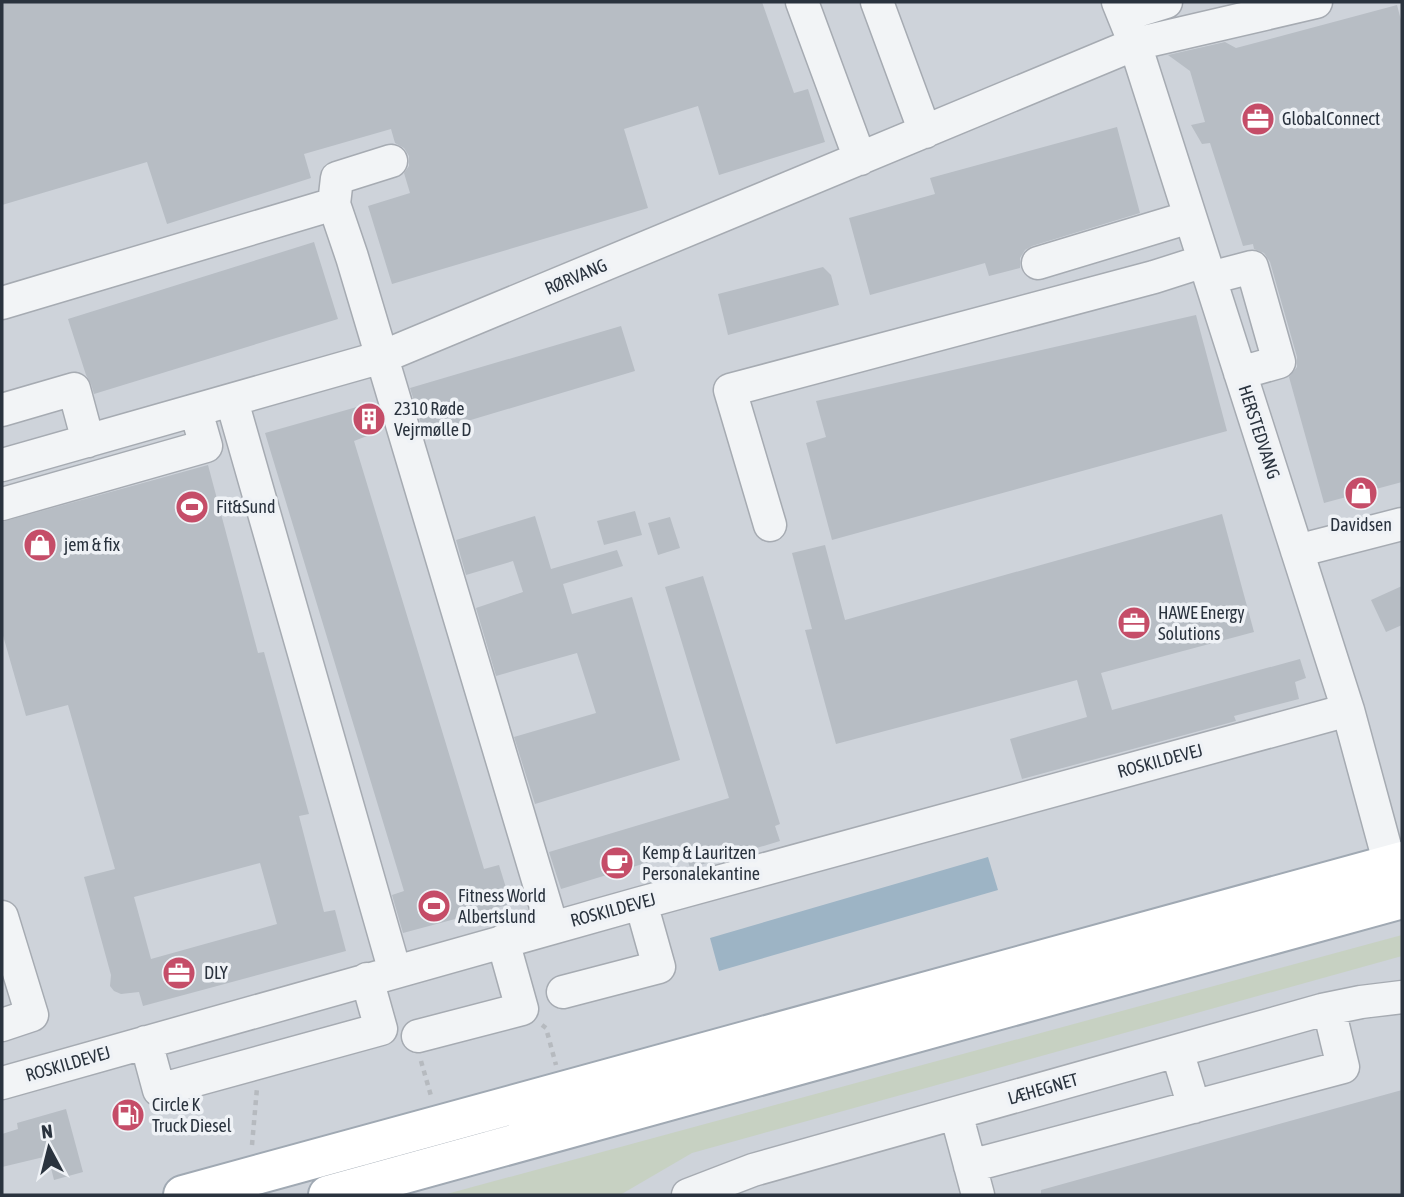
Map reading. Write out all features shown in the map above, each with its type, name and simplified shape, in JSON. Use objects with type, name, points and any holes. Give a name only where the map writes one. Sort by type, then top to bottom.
[{"type":"main road","points":[[189,1194],[563,1092],[1398,875]]},
{"type":"main road","points":[[328,1195],[1398,875]]},
{"type":"street","points":[[802,2],[830,71],[860,159]]},
{"type":"street","points":[[877,2],[925,132]]},
{"type":"street","points":[[1121,8],[1166,2]]},
{"type":"street","name":"RØRVANG","points":[[2,466],[382,357],[1135,44],[1317,2]]},
{"type":"street","name":"HERSTEDVANG","points":[[1121,8],[1191,217],[1398,875]]},
{"type":"street","points":[[391,162],[337,178],[334,204],[552,927]]},
{"type":"street","points":[[2,303],[334,204]]},
{"type":"street","points":[[1038,262],[1191,217]]},
{"type":"street","points":[[770,525],[730,390],[1140,281],[1207,270],[1252,267],[1279,362],[1240,373]]},
{"type":"street","points":[[2,410],[74,389],[88,442]]},
{"type":"street","points":[[146,1042],[159,1090],[381,1028],[381,976],[232,401]]},
{"type":"street","points":[[2,504],[206,446],[196,411]]},
{"type":"street","points":[[1297,551],[1402,524]]},
{"type":"street","name":"ROSKILDEVEJ","points":[[2,1083],[641,902],[1348,710]]},
{"type":"street","points":[[563,992],[659,967],[641,902]]},
{"type":"street","points":[[2,917],[32,1015],[2,1025]]},
{"type":"street","points":[[418,1035],[522,1009],[503,941]]},
{"type":"street","name":"LÆHEGNET","points":[[688,1195],[737,1186],[753,1170],[1329,1009],[1402,997]]},
{"type":"street","points":[[956,1114],[974,1181],[1194,1107],[1343,1067],[1329,1009]]},
{"type":"street","points":[[1178,1051],[1194,1107]]},
{"type":"path","points":[[522,1009],[546,1028],[563,1092]]},
{"type":"path","points":[[418,1035],[421,1061],[439,1126]]},
{"type":"path","points":[[249,1178],[259,1062]]},
{"type":"shaded area","points":[[2,2],[1402,2],[1402,1195],[2,1195]]},
{"type":"green space","points":[[1402,935],[1402,956],[692,1153],[620,1195],[443,1195]]},
{"type":"water","points":[[988,857],[998,890],[719,971],[710,938]]},
{"type":"building","points":[[2,2],[762,2],[794,93],[808,89],[825,142],[719,175],[698,106],[624,129],[648,208],[392,284],[368,206],[410,193],[404,173],[409,166],[409,156],[404,148],[395,143],[391,129],[304,154],[311,178],[167,224],[147,162],[2,205]]},
{"type":"building","points":[[1397,5],[1402,24],[1402,482],[1324,503],[1289,377],[1297,367],[1297,357],[1270,262],[1264,253],[1254,249],[1253,244],[1243,246],[1210,143],[1202,144],[1191,125],[1205,122],[1190,71],[1168,55],[1225,42],[1236,48]]},
{"type":"building","points":[[1117,127],[1140,213],[1032,246],[1025,250],[1020,258],[1020,268],[989,276],[985,263],[870,295],[849,218],[935,194],[930,178]]},
{"type":"building","points":[[314,242],[338,319],[94,394],[68,319]]},
{"type":"building","points":[[823,267],[831,275],[839,305],[728,335],[718,294]]},
{"type":"building","points":[[1196,315],[1227,431],[832,540],[806,443],[826,437],[816,401]]},
{"type":"building","points":[[621,326],[635,371],[424,434],[410,388]]},
{"type":"building","points":[[371,403],[380,431],[354,441],[484,869],[499,865],[511,904],[403,933],[392,895],[404,891],[265,433]]},
{"type":"building","points":[[208,465],[258,653],[264,652],[309,814],[299,816],[324,912],[335,910],[346,951],[143,1006],[139,992],[121,994],[114,991],[110,986],[111,975],[84,877],[115,869],[68,705],[26,716],[2,632],[2,522]],"holes":[[[260,863],[277,924],[151,959],[134,897]]]},
{"type":"building","points":[[635,511],[642,535],[604,545],[597,521]]},
{"type":"building","points":[[1222,514],[1254,632],[1101,673],[1112,710],[1300,659],[1306,678],[1295,682],[1299,699],[1234,716],[1236,721],[1022,779],[1010,739],[1087,717],[1077,680],[836,744],[805,630],[812,629],[792,553],[825,545],[845,620]]},
{"type":"building","points":[[535,516],[551,569],[617,550],[623,566],[563,584],[572,614],[632,597],[680,760],[535,804],[514,737],[596,713],[577,653],[496,676],[476,608],[523,592],[513,561],[466,575],[456,540]]},
{"type":"building","points":[[670,517],[680,548],[658,555],[648,523]]},
{"type":"building","points":[[703,576],[780,824],[775,826],[780,841],[690,868],[685,851],[561,889],[549,852],[729,798],[665,587]]},
{"type":"building","points":[[1402,586],[1402,625],[1386,632],[1371,600]]},
{"type":"building","points":[[1402,1090],[1402,1195],[1041,1195],[1041,1190]]},
{"type":"building","points":[[66,1109],[83,1172],[54,1180],[48,1156],[2,1167],[2,1134],[18,1129],[17,1123]]},
{"type":"place","name":"GlobalConnect","points":[[1258,119]]},
{"type":"place","name":"2310 Røde Vejrmølle D","points":[[369,419]]},
{"type":"place","name":"Davidsen","points":[[1361,493]]},
{"type":"place","name":"Fit&Sund","points":[[192,507]]},
{"type":"place","name":"jem & fix","points":[[40,545]]},
{"type":"place","name":"HAWE Energy Solutions","points":[[1134,623]]},
{"type":"place","name":"Kemp & Lauritzen Personalekantine","points":[[617,863]]},
{"type":"place","name":"Fitness World Albertslund","points":[[434,906]]},
{"type":"place","name":"DLY","points":[[179,973]]},
{"type":"place","name":"Circle K Truck Diesel","points":[[128,1115]]}]
